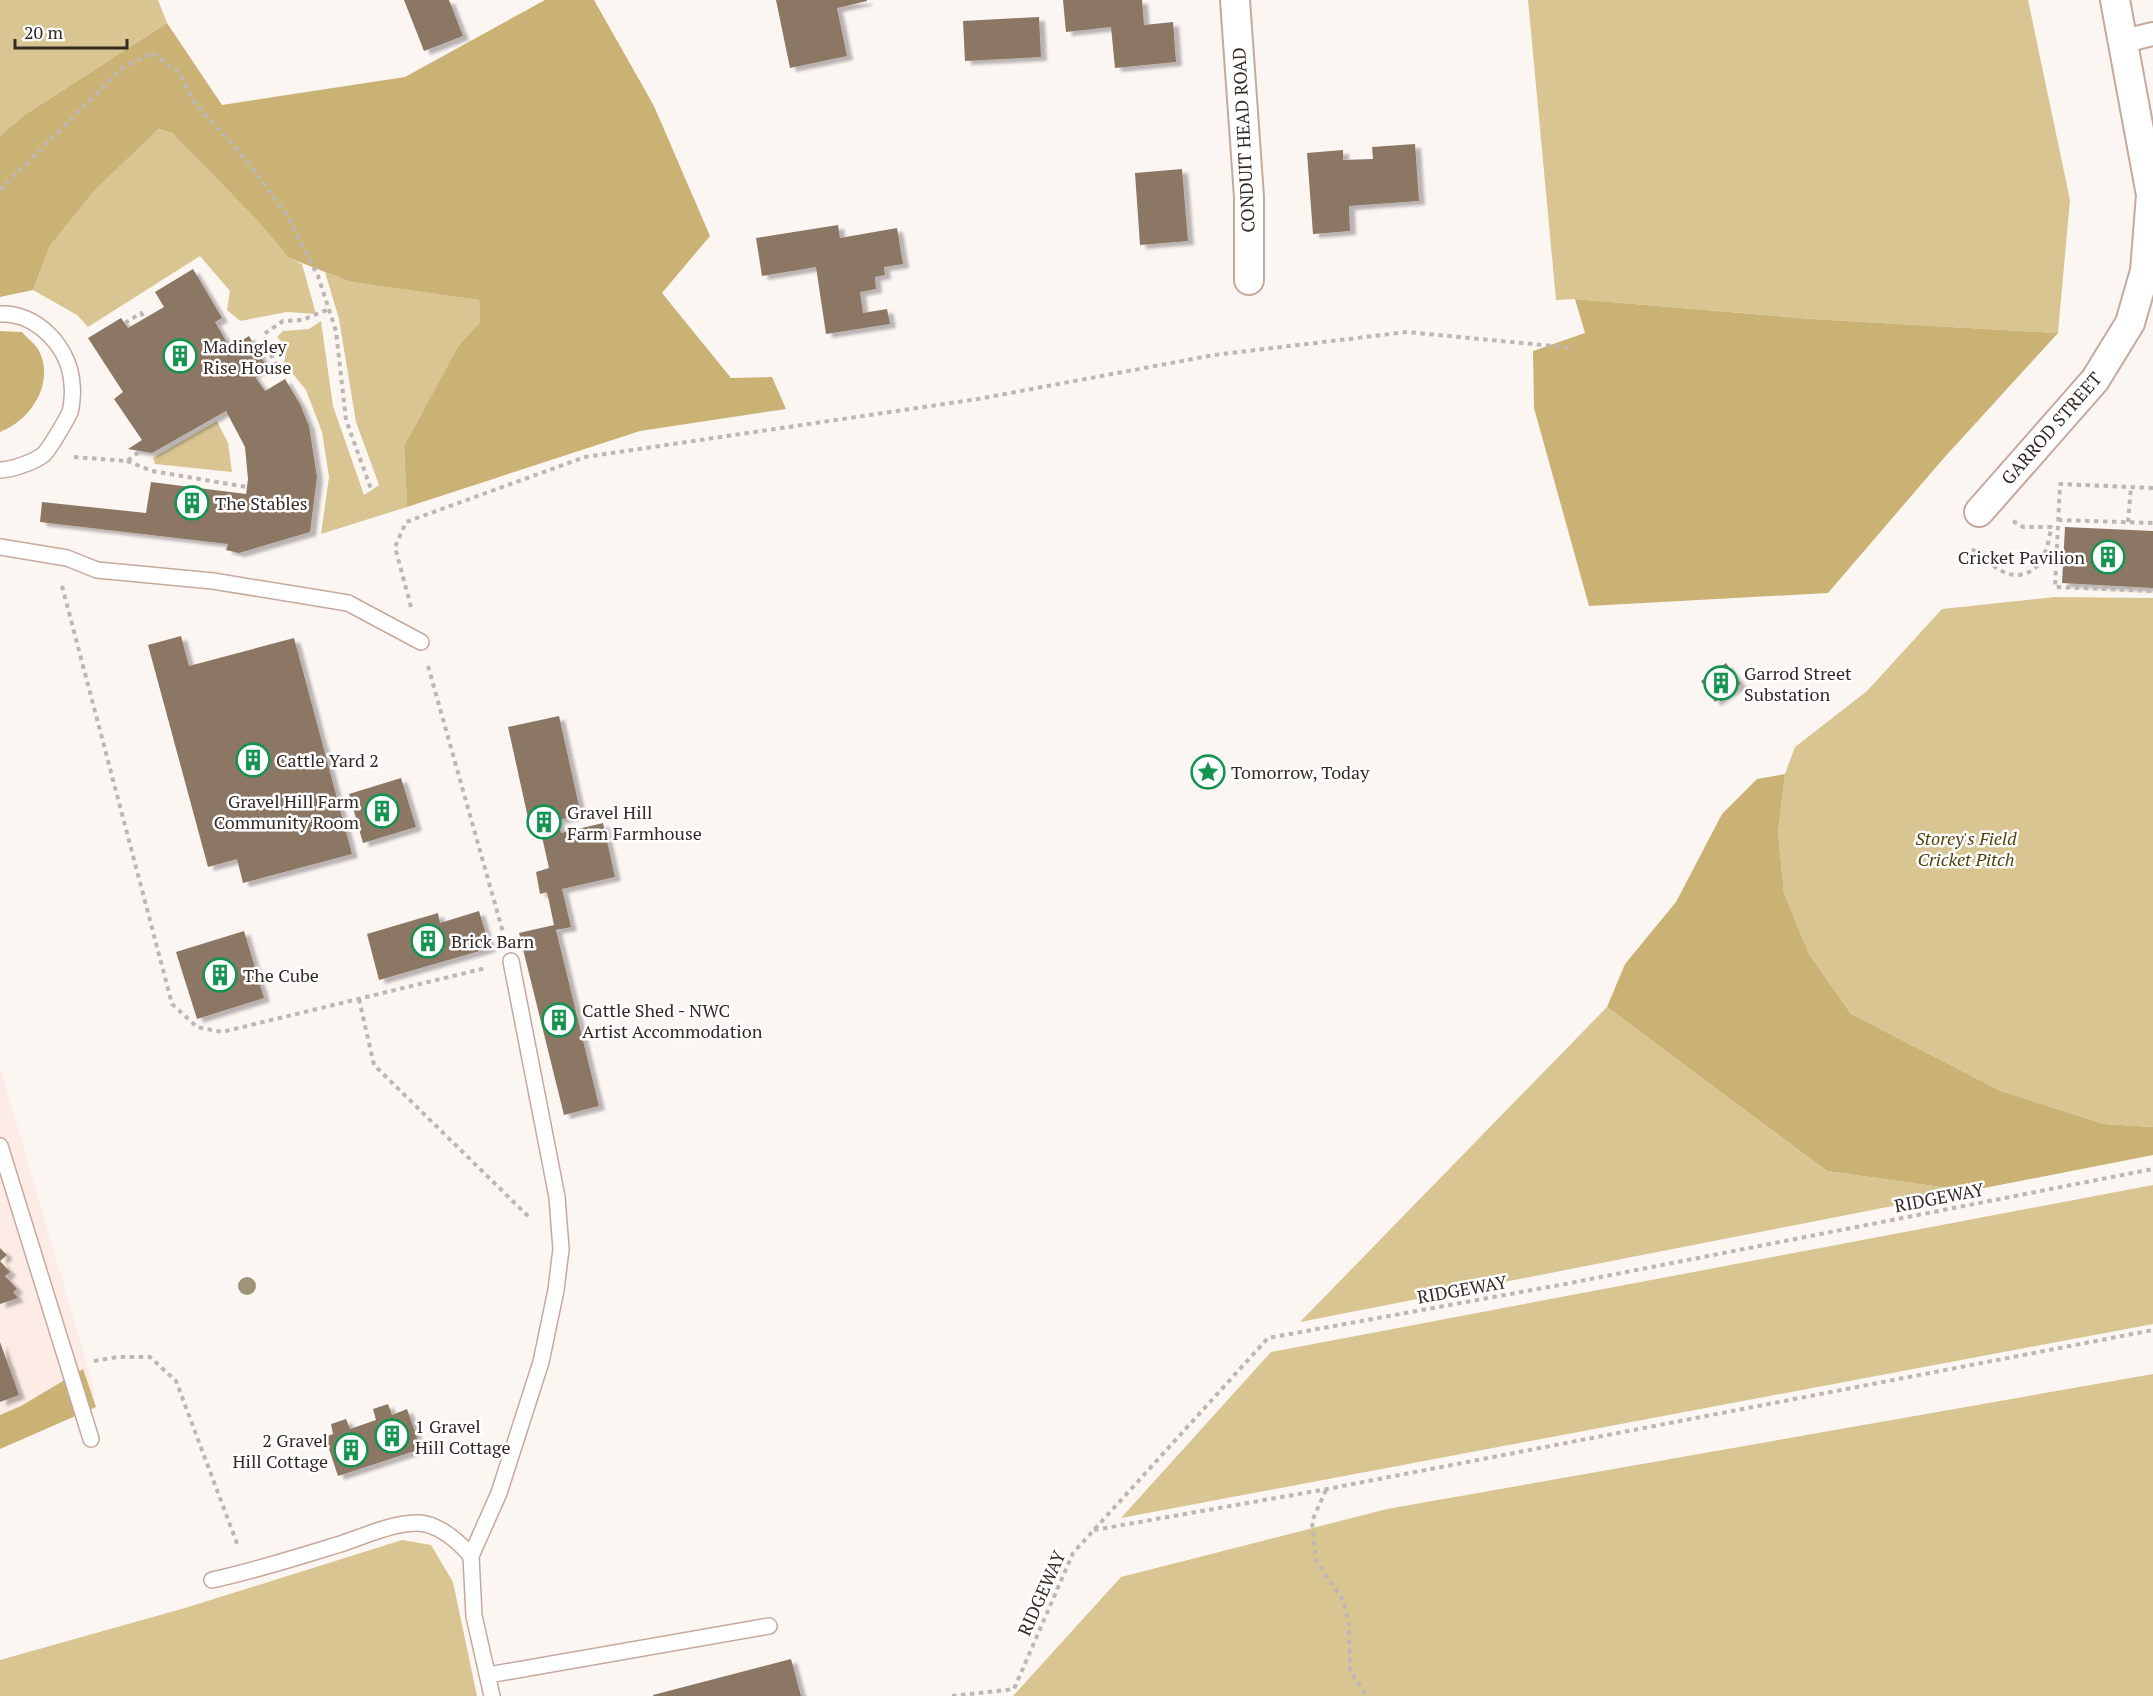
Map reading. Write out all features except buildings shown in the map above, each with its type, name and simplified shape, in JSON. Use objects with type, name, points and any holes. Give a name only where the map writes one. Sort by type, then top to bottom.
[{"type":"street","name":"CONDUIT HEAD ROAD","points":[[1235,0],[1249,197],[1249,280]]},
{"type":"street","name":"GARROD STREET","points":[[1978,512],[2095,380],[2130,323],[2145,271],[2151,195],[2146,131],[2115,0]]},
{"type":"street","points":[[2124,41],[2153,34]]},
{"type":"lane","points":[[0,314],[11,313],[36,324],[55,341],[66,361],[72,384],[70,411],[44,455],[0,470]]},
{"type":"lane","points":[[0,547],[54,556],[97,570],[213,581],[348,603],[421,642]]},
{"type":"lane","points":[[492,1696],[474,1616],[471,1556],[499,1493],[541,1362],[556,1290],[561,1249],[557,1197],[511,961]]},
{"type":"lane","points":[[0,1146],[67,1366],[92,1439]]},
{"type":"lane","points":[[212,1580],[248,1572],[398,1526],[425,1523],[456,1540],[471,1556]]},
{"type":"lane","points":[[488,1675],[769,1626]]},
{"type":"path","points":[[0,190],[122,68],[153,52],[178,72],[195,103],[247,161],[286,214],[318,276],[327,310],[336,331],[346,420],[371,489]]},
{"type":"path","points":[[277,366],[266,346],[264,334],[283,321],[302,320],[327,310]]},
{"type":"path","points":[[125,323],[141,312],[145,319]]},
{"type":"path","points":[[54,556],[172,1004],[197,1027],[222,1032],[511,961],[395,547],[406,522],[585,458],[978,399],[1214,355],[1407,332],[1574,348]]},
{"type":"path","points":[[127,461],[140,451]]},
{"type":"path","points":[[44,455],[127,461],[152,471],[247,487]]},
{"type":"path","points":[[2153,488],[2060,484],[2055,587],[2153,591]]},
{"type":"path","points":[[2128,522],[2131,487]]},
{"type":"path","points":[[2058,520],[2153,524]]},
{"type":"path","points":[[2023,526],[2058,528]]},
{"type":"path","points":[[1971,549],[2004,571],[2016,575],[2030,571],[2044,558],[2051,526]]},
{"type":"path","points":[[359,999],[374,1065],[561,1249]]},
{"type":"path","name":"RIDGEWAY","points":[[952,1696],[1014,1689],[1073,1553],[1268,1338],[1565,1284],[2153,1169]]},
{"type":"path","points":[[1094,1530],[1327,1490],[2153,1330]]},
{"type":"path","points":[[67,1366],[118,1357],[150,1357],[176,1381],[248,1572]]},
{"type":"path","points":[[1327,1490],[1312,1521],[1316,1562],[1342,1600],[1349,1625],[1350,1671],[1366,1696]]},
{"type":"shaded area","points":[[545,0],[594,0],[654,106],[710,236],[662,293],[731,378],[772,377],[786,409],[640,431],[407,507],[404,446],[458,346],[480,322],[479,300],[351,282],[289,258],[255,218],[172,133],[158,129],[94,191],[50,246],[33,290],[0,297],[0,136],[23,116],[167,23],[222,105],[405,77]]},
{"type":"shaded area","points":[[1575,299],[1812,319],[2058,333],[1943,459],[1828,593],[1589,606],[1534,408],[1533,351],[1585,333]]},
{"type":"shaded area","points":[[0,331],[22,332],[38,349],[43,361],[44,374],[38,398],[31,409],[12,426],[0,432]]},
{"type":"shaded area","points":[[1785,774],[1778,833],[1784,893],[1809,954],[1851,1014],[2001,1091],[2104,1124],[2153,1127],[2153,1155],[1969,1191],[1827,1171],[1607,1007],[1625,964],[1676,902],[1722,814],[1757,779]]},
{"type":"shaded area","points":[[0,1067],[96,1395],[0,1437]]},
{"type":"shaded area","points":[[83,1369],[96,1407],[0,1449],[0,1415],[21,1406]]},
{"type":"green space","points":[[0,0],[158,0],[167,23],[23,116],[0,136]]},
{"type":"green space","points":[[1528,0],[2028,0],[2070,200],[2058,333],[1812,319],[1575,299],[1556,300]]},
{"type":"green space","points":[[157,129],[172,133],[255,218],[289,258],[302,264],[316,314],[287,312],[240,321],[227,310],[230,291],[200,256],[88,327],[77,315],[33,290],[50,246],[94,191]]},
{"type":"green space","points":[[325,272],[351,282],[479,300],[480,322],[458,346],[404,446],[407,507],[321,534],[329,477],[322,432],[306,390],[284,363],[287,347],[277,337],[283,331],[309,329],[321,321],[333,406],[364,495],[379,485],[356,422],[339,319]]},
{"type":"green space","points":[[217,421],[228,443],[232,472],[155,464],[153,458]]},
{"type":"green space","name":"Storey's Field Cricket Pitch","points":[[2055,597],[2153,598],[2153,1127],[2104,1124],[2001,1091],[1851,1014],[1809,954],[1784,893],[1778,833],[1785,774],[1795,747],[1867,691],[1942,609]]},
{"type":"green space","points":[[1607,1007],[1827,1171],[1969,1191],[1300,1322]]},
{"type":"green space","points":[[2153,1185],[2153,1324],[1121,1518],[1271,1352]]},
{"type":"green space","points":[[2153,1374],[2153,1696],[1013,1696],[1121,1577],[1387,1509]]},
{"type":"green space","points":[[402,1540],[431,1545],[453,1582],[477,1696],[0,1696],[0,1660],[185,1608]]},
{"type":"place","name":"Madingley Rise House","points":[[180,356]]},
{"type":"place","name":"The Stables","points":[[192,503]]},
{"type":"place","name":"Cricket Pavilion","points":[[2108,557]]},
{"type":"place","name":"Garrod Street Substation","points":[[1721,683]]},
{"type":"place","name":"Cattle Yard 2","points":[[253,760]]},
{"type":"place","name":"Tomorrow, Today","points":[[1208,772]]},
{"type":"place","name":"Gravel Hill Farm Community Room","points":[[382,811]]},
{"type":"place","name":"Gravel Hill Farm Farmhouse","points":[[544,822]]},
{"type":"place","name":"Brick Barn","points":[[428,941]]},
{"type":"place","name":"The Cube","points":[[220,975]]},
{"type":"place","name":"Cattle Shed - NWC Artist Accommodation","points":[[559,1020]]},
{"type":"place","name":"1 Gravel Hill Cottage","points":[[392,1436]]},
{"type":"place","name":"2 Gravel Hill Cottage","points":[[351,1450]]}]
